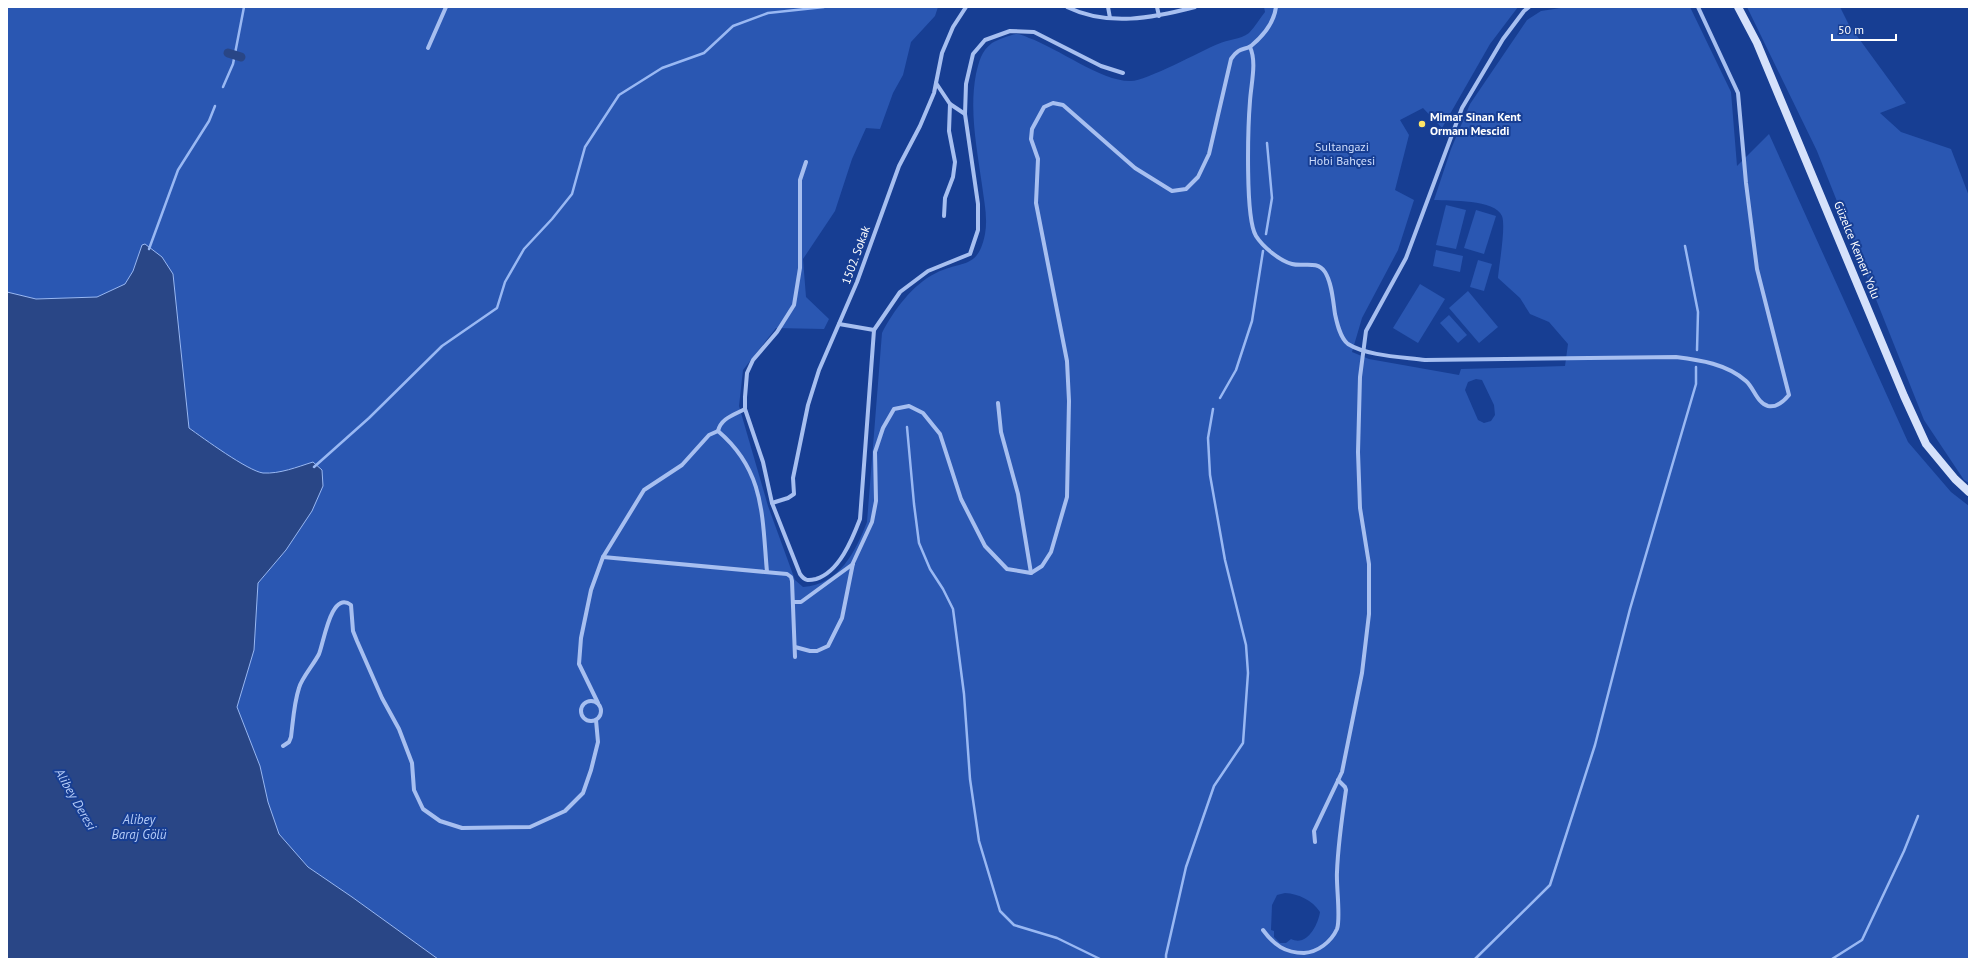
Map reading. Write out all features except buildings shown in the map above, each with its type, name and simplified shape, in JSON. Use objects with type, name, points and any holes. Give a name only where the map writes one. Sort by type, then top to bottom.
[{"type":"main road","name":"Güzelce Kemeri Yolu","points":[[1738,7],[1757,43],[1904,396],[1926,444],[1954,479],[1969,492]]},
{"type":"street","points":[[428,48],[446,7]]},
{"type":"street","name":"1502. Sokak","points":[[772,503],[788,498],[794,494],[793,478],[808,405],[819,370],[857,282],[899,166],[920,126],[936,83],[942,53],[953,27],[966,7]]},
{"type":"street","points":[[1067,7],[1082,14],[1110,18],[1148,18],[1195,7]]},
{"type":"street","points":[[1108,7],[1110,18]]},
{"type":"street","points":[[1157,7],[1159,16]]},
{"type":"street","points":[[795,647],[810,651],[817,651],[828,646],[842,618],[853,563],[872,522],[876,501],[875,452],[883,428],[894,409],[909,406],[923,413],[940,434],[961,500],[985,546],[1007,569],[1031,573],[1042,566],[1050,552],[1067,497],[1069,401],[1067,361],[1036,203],[1038,159],[1031,139],[1032,129],[1044,107],[1053,103],[1063,105],[1135,168],[1172,190],[1186,188],[1198,177],[1209,154],[1231,59],[1240,48],[1250,47],[1267,30],[1275,16],[1276,7]]},
{"type":"street","points":[[1315,842],[1314,831],[1338,780],[1348,746],[1362,673],[1369,614],[1369,564],[1360,508],[1358,452],[1360,377],[1362,349],[1366,332],[1406,258],[1462,108],[1503,39],[1524,11],[1529,7]]},
{"type":"street","points":[[1250,47],[1253,61],[1249,119],[1249,186],[1252,225],[1256,236],[1281,259],[1291,264],[1316,265],[1325,272],[1331,290],[1338,326],[1347,343],[1362,349],[1391,356],[1425,360],[1676,357],[1698,360],[1732,372],[1747,381],[1759,399],[1768,406],[1777,405],[1784,402],[1789,395],[1758,269],[1746,183],[1738,93],[1698,7]]},
{"type":"street","points":[[806,162],[800,180],[800,268],[794,304],[777,332],[754,360],[746,373],[745,409],[763,462],[772,503],[800,574],[804,579],[810,580],[822,577],[833,568],[851,542],[860,519],[874,330],[900,292],[928,271],[962,259],[970,254],[978,230],[978,204],[965,114],[966,84],[973,54],[985,40],[1010,31],[1034,32],[1101,66],[1123,73]]},
{"type":"street","points":[[936,83],[950,104],[965,114]]},
{"type":"street","points":[[944,216],[945,198],[953,177],[955,162],[949,131],[950,104]]},
{"type":"street","points":[[839,324],[874,330]]},
{"type":"street","points":[[998,403],[1001,432],[1018,494],[1031,573]]},
{"type":"street","points":[[718,431],[724,420],[745,409]]},
{"type":"street","points":[[283,746],[289,742],[291,737],[299,686],[319,653],[331,615],[337,606],[342,602],[348,603],[352,605],[353,631],[357,641],[382,698],[398,729],[412,763],[414,790],[422,809],[440,820],[462,828],[530,827],[565,811],[583,793],[598,742],[596,720],[601,712],[579,664],[580,638],[588,604],[603,558],[644,490],[682,465],[710,434],[718,431]]},
{"type":"street","points":[[718,431],[733,444],[748,466],[760,500],[767,572]]},
{"type":"street","points":[[603,558],[787,574],[791,577],[795,656]]},
{"type":"street","points":[[793,602],[801,602],[853,563]]},
{"type":"street","points":[[596,720],[586,720],[581,712],[583,705],[588,701],[598,703]]},
{"type":"street","points":[[1263,930],[1277,946],[1299,953],[1319,949],[1326,944],[1338,928],[1337,873],[1340,829],[1346,790],[1338,780]]},
{"type":"green space","name":"Sultangazi Hobi Bahçesi","points":[[7,7],[938,7],[935,16],[911,42],[903,75],[893,93],[880,129],[866,128],[852,159],[835,211],[803,259],[806,297],[829,319],[824,329],[776,328],[743,370],[739,406],[768,506],[795,580],[803,587],[816,585],[827,580],[844,565],[863,533],[867,522],[882,333],[904,299],[919,284],[936,273],[973,259],[982,245],[986,228],[986,216],[974,130],[973,102],[979,61],[985,50],[992,43],[1010,35],[1021,35],[1041,43],[1080,64],[1107,76],[1119,80],[1131,81],[1149,76],[1222,42],[1238,38],[1249,33],[1265,12],[1264,7],[1518,7],[1490,44],[1442,128],[1423,108],[1400,120],[1409,135],[1395,190],[1414,200],[1398,250],[1362,318],[1352,352],[1369,359],[1459,375],[1461,369],[1565,366],[1568,344],[1549,322],[1530,314],[1520,298],[1498,278],[1503,221],[1498,210],[1491,206],[1471,202],[1434,200],[1451,149],[1470,104],[1527,20],[1541,11],[1567,7],[1690,7],[1731,92],[1737,166],[1769,134],[1908,442],[1951,492],[1969,506],[1969,959],[438,959],[308,867],[279,834],[268,802],[260,766],[237,707],[254,650],[258,583],[286,550],[312,511],[313,462],[282,472],[263,473],[247,467],[237,461],[189,428],[173,274],[142,245],[133,271],[125,284],[97,297],[36,299],[7,292]],"holes":[[[1476,379],[1482,380],[1494,405],[1495,415],[1491,421],[1484,423],[1478,420],[1465,390],[1468,382]],[[1285,893],[1305,898],[1320,912],[1317,923],[1307,937],[1302,940],[1297,941],[1291,939],[1286,943],[1280,943],[1274,937],[1274,931],[1271,930],[1272,905],[1277,895]]]},
{"type":"green space","points":[[1747,7],[1840,7],[1849,25],[1906,103],[1880,113],[1901,132],[1951,149],[1969,196],[1969,483],[1964,480],[1924,420],[1817,151]]},
{"type":"green space","points":[[1446,205],[1466,210],[1456,249],[1436,245]]},
{"type":"green space","points":[[1476,210],[1496,216],[1484,254],[1464,248]]},
{"type":"green space","points":[[1436,250],[1463,256],[1460,272],[1433,266]]},
{"type":"green space","points":[[1478,260],[1492,264],[1484,291],[1470,287]]},
{"type":"green space","points":[[1420,284],[1445,299],[1418,343],[1393,328]]},
{"type":"green space","points":[[1468,291],[1498,327],[1479,343],[1449,308]]},
{"type":"green space","points":[[1449,315],[1467,335],[1458,343],[1440,323]]},
{"type":"water","name":"Alibey Baraj Gölü","points":[[145,244],[162,257],[173,274],[189,428],[226,454],[256,471],[263,473],[276,472],[288,470],[313,462],[322,470],[323,486],[312,511],[286,550],[258,583],[254,650],[237,707],[260,766],[268,802],[279,834],[308,867],[438,959],[7,959],[7,292],[36,299],[97,297],[125,284],[133,271],[142,245]]},
{"type":"waterway","points":[[223,87],[233,64],[244,7]]},
{"type":"waterway","points":[[314,467],[369,418],[442,346],[497,308],[505,282],[524,249],[552,219],[572,194],[585,147],[619,95],[662,68],[704,53],[733,26],[768,13],[824,7]]},
{"type":"waterway","points":[[228,53],[241,57]]},
{"type":"waterway","points":[[149,249],[178,170],[209,121],[215,106]]},
{"type":"waterway","points":[[1266,234],[1272,198],[1267,143]]},
{"type":"waterway","points":[[1685,246],[1698,312],[1697,350]]},
{"type":"waterway","points":[[1220,398],[1236,370],[1252,321],[1263,251]]},
{"type":"waterway","points":[[1475,959],[1550,885],[1595,745],[1630,609],[1696,384],[1696,367]]},
{"type":"waterway","points":[[1166,959],[1186,867],[1214,786],[1243,743],[1248,673],[1246,645],[1225,560],[1210,475],[1208,438],[1213,409]]},
{"type":"waterway","points":[[907,427],[919,543],[930,569],[943,589],[953,609],[964,694],[970,779],[979,841],[1000,911],[1014,925],[1057,938],[1100,959]]},
{"type":"waterway","points":[[1832,959],[1862,940],[1904,851],[1918,816]]},
{"type":"place","name":"Mimar Sinan Kent Ormanı Mescidi","points":[[1422,124]]},
{"type":"water label","name":"Alibey Deresi","points":[[76,799]]}]
